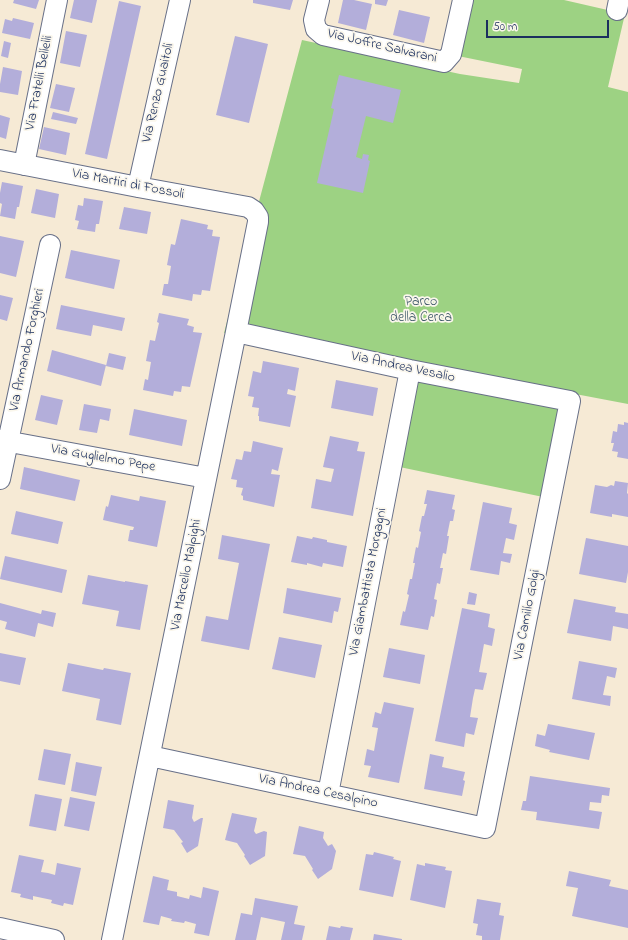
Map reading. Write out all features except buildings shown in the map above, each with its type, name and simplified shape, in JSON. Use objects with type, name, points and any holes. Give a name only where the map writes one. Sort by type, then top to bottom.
[{"type":"street","name":"Via Fratelli Bellelli","points":[[24,165],[57,0]]},
{"type":"street","name":"Via Renzo Guaitoli","points":[[138,187],[180,0]]},
{"type":"street","name":"Via Joffre Salvarani","points":[[319,0],[314,20],[316,29],[323,35],[444,62],[451,54],[463,0]]},
{"type":"street","name":"Via Martiri di Fossoli","points":[[0,160],[248,207],[254,211]]},
{"type":"street","name":"Via Marcello Malpighi","points":[[112,940],[258,222],[258,217],[254,211]]},
{"type":"street","name":"Via Armando Forghieri","points":[[0,479],[4,441],[50,245]]},
{"type":"street","name":"Via Andrea Vesalio","points":[[236,332],[410,370],[570,401]]},
{"type":"street","name":"Via Giambattista Morgagni","points":[[328,794],[410,370]]},
{"type":"street","name":"Via Camillo Golgi","points":[[485,828],[570,401]]},
{"type":"street","name":"Via Guglielmo Pepe","points":[[4,441],[206,478]]},
{"type":"street","name":"Via Andrea Cesalpino","points":[[150,756],[485,828]]},
{"type":"street","points":[[0,928],[54,940]]},
{"type":"green space","name":"Parco della Cerca","points":[[466,0],[564,0],[625,14],[608,87],[628,92],[628,404],[570,393],[548,498],[390,465],[409,373],[224,333],[302,40],[460,74],[519,83],[522,69],[453,55]]}]
